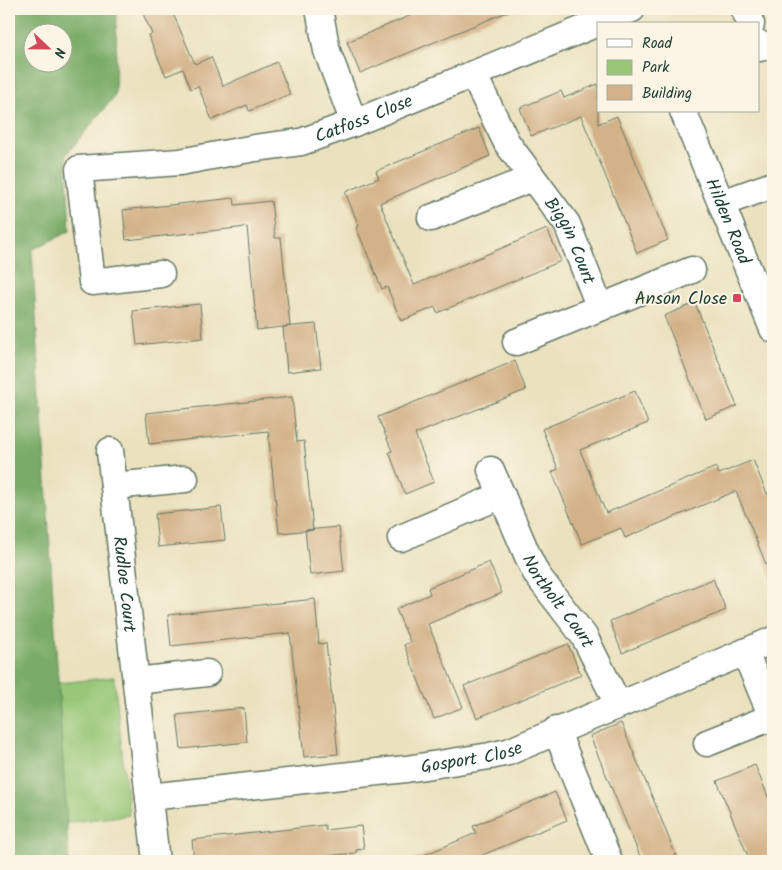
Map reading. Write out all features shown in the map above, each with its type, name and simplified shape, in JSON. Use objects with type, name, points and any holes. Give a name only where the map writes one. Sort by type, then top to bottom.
[{"type":"street","points":[[319,9],[327,51],[354,123]]},
{"type":"street","name":"Catfoss Close","points":[[600,22],[632,9]]},
{"type":"street","points":[[641,9],[647,22]]},
{"type":"street","points":[[744,9],[749,22]]},
{"type":"street","name":"Catfoss Close","points":[[161,274],[92,282],[79,169],[180,162],[254,148],[301,142],[354,123],[597,23]]},
{"type":"street","name":"Biggin Court","points":[[473,74],[507,143],[567,224],[600,308]]},
{"type":"street","name":"Hilden Road","points":[[683,112],[773,330]]},
{"type":"street","name":"Biggin Court","points":[[431,218],[532,178]]},
{"type":"street","points":[[722,204],[773,185]]},
{"type":"street","name":"Biggin Court","points":[[516,342],[692,270]]},
{"type":"street","name":"Rudloe Court","points":[[110,451],[156,861]]},
{"type":"street","name":"Northolt Court","points":[[491,470],[537,575],[580,630],[618,704]]},
{"type":"street","points":[[114,486],[184,479]]},
{"type":"street","points":[[401,538],[502,496]]},
{"type":"street","name":"Gosport Close","points":[[149,797],[406,769],[508,752],[556,730],[773,640]]},
{"type":"street","points":[[708,743],[772,717],[745,652]]},
{"type":"street","points":[[136,681],[207,673]]},
{"type":"street","points":[[556,730],[610,861]]},
{"type":"green space","points":[[9,9],[117,9],[115,96],[66,155],[70,231],[32,250],[69,861],[9,861]]},
{"type":"green space","points":[[114,677],[129,815],[56,824],[41,685]]},
{"type":"building","points":[[141,9],[171,9],[195,64],[211,57],[223,86],[277,62],[290,94],[249,111],[247,105],[212,120],[198,86],[191,89],[183,69],[166,76],[148,35],[152,34]]},
{"type":"building","points":[[426,9],[514,9],[360,73],[347,42]]},
{"type":"building","points":[[597,84],[598,124],[617,116],[668,240],[637,253],[581,116],[531,136],[520,108],[561,91],[564,98]]},
{"type":"building","points":[[479,128],[490,156],[380,203],[414,285],[547,229],[561,261],[437,313],[435,307],[401,321],[387,287],[382,289],[356,227],[359,226],[345,192],[379,178],[376,171]]},
{"type":"building","points":[[234,198],[235,205],[271,201],[275,238],[281,238],[290,326],[257,330],[247,227],[126,240],[123,210]]},
{"type":"building","points":[[695,303],[737,406],[706,419],[664,316]]},
{"type":"building","points":[[200,304],[203,338],[137,345],[133,311]]},
{"type":"building","points":[[316,324],[321,368],[287,372],[283,327]]},
{"type":"building","points":[[515,361],[526,390],[415,434],[434,482],[405,494],[389,452],[392,451],[378,417]]},
{"type":"building","points":[[635,391],[648,423],[580,450],[606,513],[716,467],[719,474],[753,460],[767,494],[773,491],[773,581],[736,491],[625,538],[621,528],[582,544],[552,472],[558,469],[542,429]]},
{"type":"building","points":[[292,397],[297,442],[304,441],[313,530],[279,533],[268,431],[149,444],[146,413]]},
{"type":"building","points":[[221,507],[225,540],[158,547],[155,514]]},
{"type":"building","points":[[339,527],[344,571],[310,575],[305,530]]},
{"type":"building","points":[[489,562],[502,593],[428,624],[463,707],[434,719],[404,645],[410,642],[396,609],[430,594],[428,588]]},
{"type":"building","points":[[713,579],[726,610],[622,653],[610,621]]},
{"type":"building","points":[[315,599],[319,644],[326,643],[338,754],[304,757],[290,633],[171,646],[168,615]]},
{"type":"building","points":[[568,644],[581,675],[477,718],[464,686]]},
{"type":"building","points":[[244,708],[247,742],[181,749],[177,715]]},
{"type":"building","points":[[621,723],[678,861],[642,861],[590,736]]},
{"type":"building","points":[[755,765],[773,809],[773,861],[750,861],[717,781]]},
{"type":"building","points":[[555,792],[567,820],[468,861],[410,861],[476,833],[473,826]]},
{"type":"building","points":[[325,825],[325,830],[361,826],[364,849],[356,850],[356,853],[276,861],[194,861],[192,840]]},
{"type":"place","name":"Anson Close","points":[[737,298]]}]
